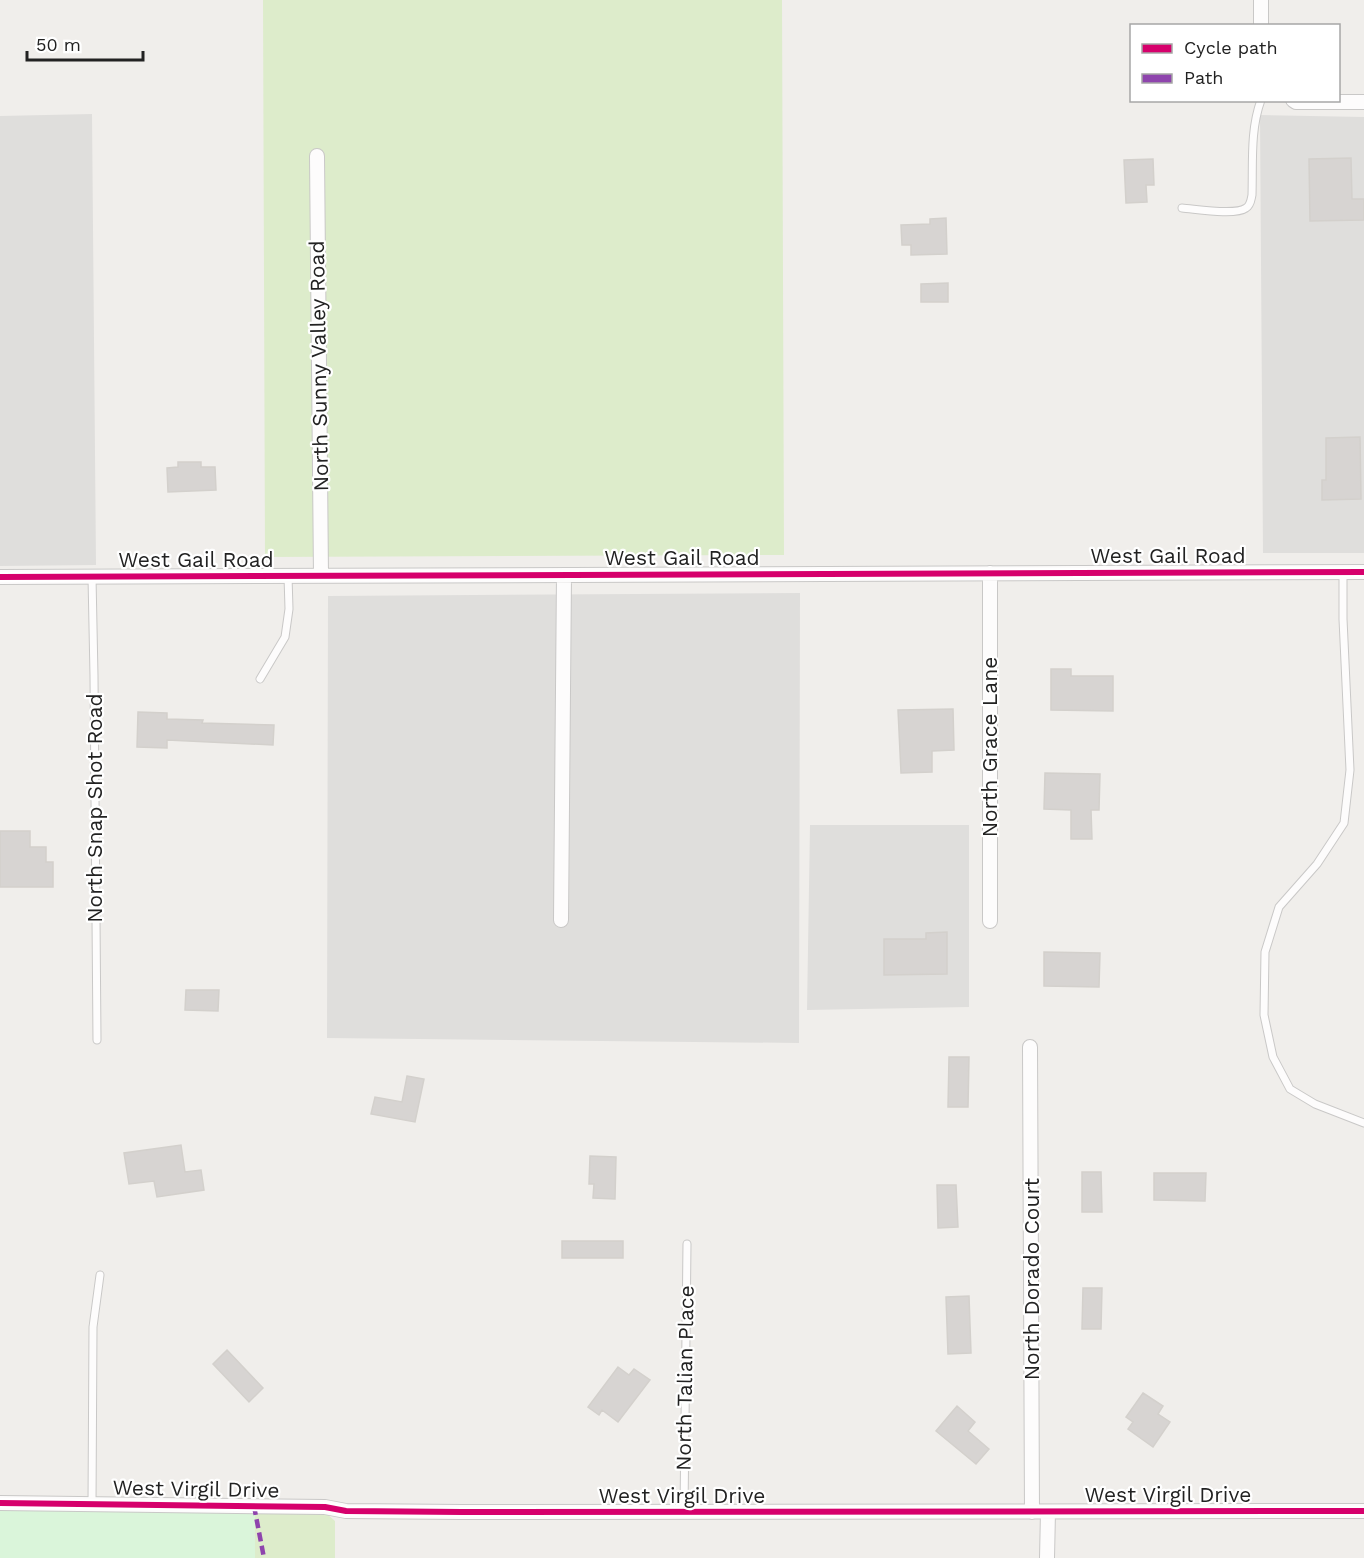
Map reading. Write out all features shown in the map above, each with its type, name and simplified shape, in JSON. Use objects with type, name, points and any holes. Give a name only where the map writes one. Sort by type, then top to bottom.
[{"type":"street","points":[[1261,0],[1261,24]]},
{"type":"street","points":[[1296,102],[1364,102]]},
{"type":"street","name":"North Sunny Valley Road","points":[[317,156],[321,576]]},
{"type":"street","name":"West Gail Road","points":[[0,577],[1364,572]]},
{"type":"street","name":"North Grace Lane","points":[[990,573],[990,921]]},
{"type":"street","points":[[561,920],[564,575]]},
{"type":"street","name":"North Dorado Court","points":[[1030,1047],[1032,1512]]},
{"type":"street","name":"West Virgil Drive","points":[[0,1503],[313,1507],[346,1510],[462,1512],[1364,1511]]},
{"type":"street","points":[[1047,1558],[1048,1512]]},
{"type":"lane","points":[[1182,208],[1238,211],[1246,208],[1250,203],[1253,134],[1260,102]]},
{"type":"lane","points":[[1343,572],[1350,770],[1344,823],[1317,864],[1279,907],[1265,952],[1264,1015],[1274,1057],[1290,1089],[1315,1104],[1364,1123]]},
{"type":"lane","points":[[260,679],[285,637],[289,609],[288,576]]},
{"type":"lane","name":"North Snap Shot Road","points":[[92,577],[97,1040]]},
{"type":"lane","name":"North Talian Place","points":[[684,1512],[687,1244]]},
{"type":"lane","points":[[92,1504],[93,1327],[100,1275]]},
{"type":"shaded area","points":[[92,114],[96,565],[0,566],[0,116]]},
{"type":"shaded area","points":[[1260,115],[1364,117],[1364,553],[1263,553]]},
{"type":"shaded area","points":[[800,593],[799,1043],[327,1038],[328,596]]},
{"type":"shaded area","points":[[810,825],[969,825],[969,1007],[807,1010]]},
{"type":"green space","points":[[263,0],[782,0],[784,555],[265,557]]},
{"type":"green space","points":[[0,1508],[255,1513],[255,1558],[0,1558]]},
{"type":"green space","points":[[0,1512],[325,1512],[335,1521],[335,1558],[0,1558]]},
{"type":"building","points":[[1351,158],[1352,199],[1364,199],[1364,220],[1310,221],[1309,159]]},
{"type":"building","points":[[1153,159],[1154,185],[1146,185],[1147,202],[1126,203],[1124,160]]},
{"type":"building","points":[[946,218],[947,254],[911,255],[911,245],[902,245],[901,225],[930,224],[930,219]]},
{"type":"building","points":[[948,283],[948,302],[921,302],[921,284]]},
{"type":"building","points":[[1360,437],[1361,499],[1322,500],[1322,480],[1326,480],[1326,438]]},
{"type":"building","points":[[178,462],[201,462],[201,467],[215,467],[216,490],[168,492],[167,468],[178,467]]},
{"type":"building","points":[[1051,669],[1071,669],[1071,676],[1113,676],[1113,711],[1051,710]]},
{"type":"building","points":[[953,709],[954,750],[932,751],[932,772],[901,773],[898,710]]},
{"type":"building","points":[[138,712],[167,713],[167,719],[203,720],[202,723],[274,725],[273,745],[167,740],[167,748],[137,747]]},
{"type":"building","points":[[1045,773],[1100,774],[1099,810],[1091,810],[1092,839],[1071,839],[1071,810],[1044,809]]},
{"type":"building","points":[[0,831],[30,831],[30,847],[46,847],[46,862],[53,862],[53,887],[0,887]]},
{"type":"building","points":[[947,932],[947,974],[884,975],[884,939],[926,939],[926,933]]},
{"type":"building","points":[[1044,952],[1100,953],[1099,987],[1044,986]]},
{"type":"building","points":[[186,990],[219,990],[218,1011],[185,1010]]},
{"type":"building","points":[[949,1057],[969,1057],[968,1107],[948,1107]]},
{"type":"building","points":[[407,1076],[424,1079],[415,1122],[371,1114],[375,1097],[402,1102]]},
{"type":"building","points":[[181,1145],[185,1172],[201,1170],[204,1190],[157,1197],[154,1181],[129,1184],[124,1153]]},
{"type":"building","points":[[590,1156],[616,1157],[615,1199],[593,1198],[594,1184],[589,1184]]},
{"type":"building","points":[[1082,1172],[1101,1172],[1102,1212],[1082,1212]]},
{"type":"building","points":[[1154,1173],[1206,1173],[1205,1201],[1154,1200]]},
{"type":"building","points":[[937,1185],[956,1185],[958,1227],[938,1228]]},
{"type":"building","points":[[562,1241],[623,1241],[623,1258],[562,1258]]},
{"type":"building","points":[[1083,1288],[1102,1288],[1101,1329],[1082,1329]]},
{"type":"building","points":[[969,1296],[971,1353],[948,1354],[946,1297]]},
{"type":"building","points":[[227,1350],[263,1388],[249,1402],[213,1364]]},
{"type":"building","points":[[618,1367],[629,1375],[634,1369],[650,1380],[618,1422],[602,1410],[599,1415],[588,1407]]},
{"type":"building","points":[[1143,1393],[1163,1406],[1158,1414],[1170,1422],[1153,1447],[1128,1429],[1133,1422],[1126,1417]]},
{"type":"building","points":[[957,1406],[975,1422],[968,1431],[989,1449],[976,1464],[936,1431]]},
{"type":"marked path","points":[[254,1506],[264,1558]]},
{"type":"cycle path","points":[[0,577],[1364,572]]},
{"type":"cycle path","points":[[0,1503],[325,1507],[346,1511],[462,1512],[1364,1511]]}]
